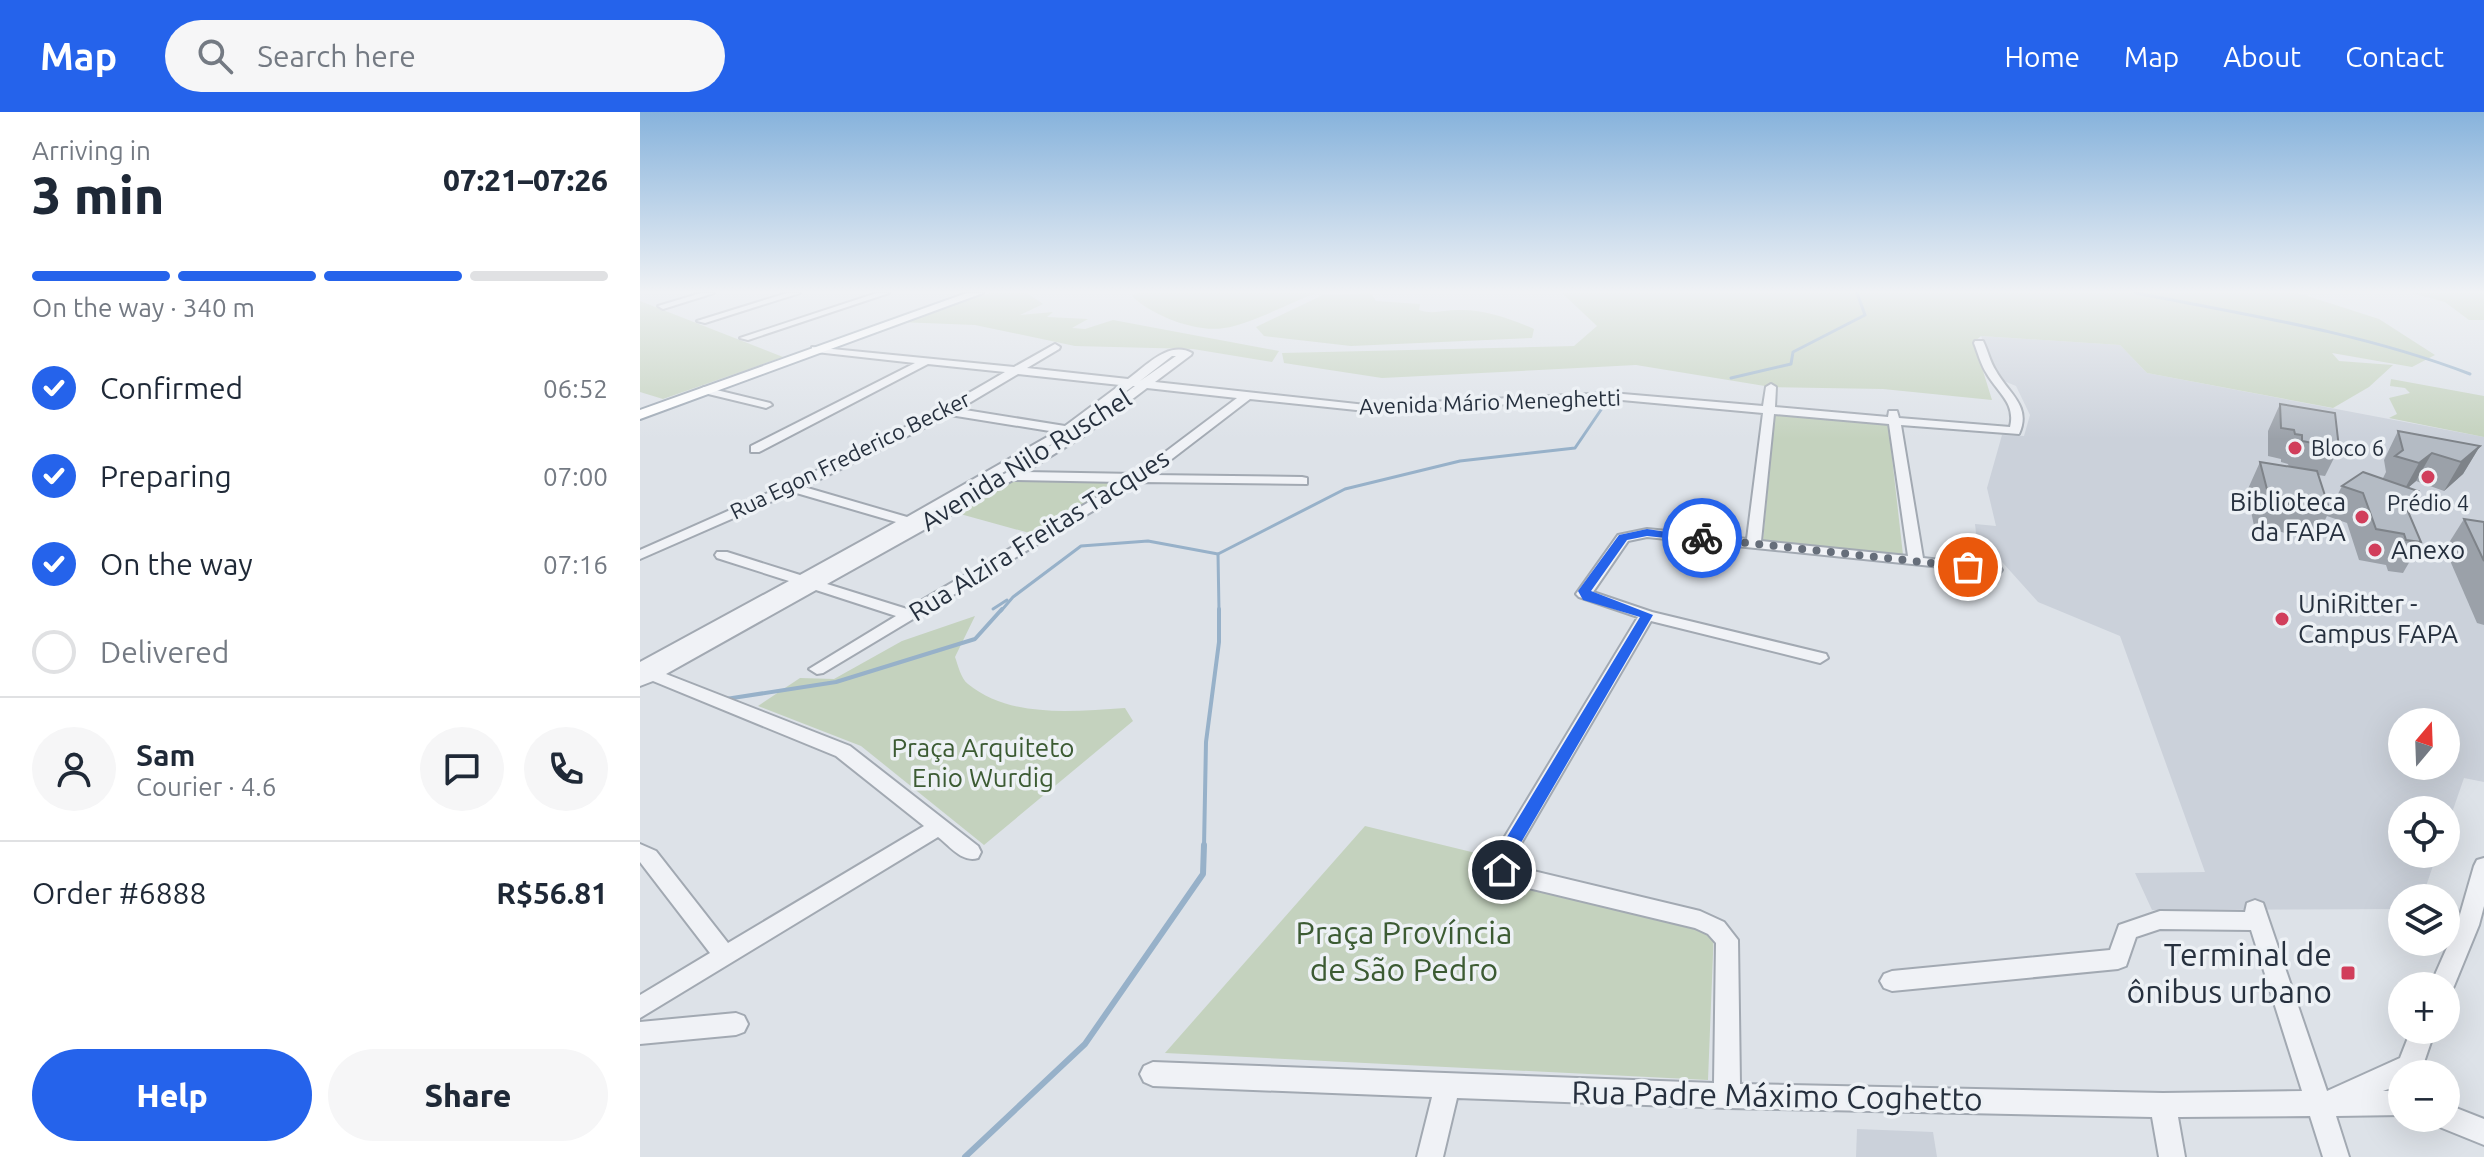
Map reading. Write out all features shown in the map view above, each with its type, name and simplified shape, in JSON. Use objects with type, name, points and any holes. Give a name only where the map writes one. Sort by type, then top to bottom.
[{"type":"main road","points":[[641,412],[836,342]]},
{"type":"street","name":"Avenida Mário Meneghetti","points":[[832,343],[1142,381],[1368,404],[1599,393],[1893,416],[2017,430],[2010,390],[1995,378],[1979,343]]},
{"type":"street","name":"Rua Egon Frederico Becker","points":[[640,555],[792,488],[948,411],[1055,347]]},
{"type":"street","name":"Avenida Mário Meneghetti","points":[[816,349],[932,357]]},
{"type":"street","points":[[755,449],[932,357]]},
{"type":"street","name":"Avenida Nilo Ruschel","points":[[643,674],[915,523],[1142,381]]},
{"type":"street","name":"Avenida Nilo Ruschel","points":[[915,523],[1011,476],[1081,432],[1142,381]]},
{"type":"street","points":[[1754,544],[1771,387]]},
{"type":"street","points":[[704,390],[766,405]]},
{"type":"street","name":"Rua Alzira Freitas Tacques","points":[[817,669],[1139,478],[1250,393]]},
{"type":"street","points":[[948,411],[1081,432]]},
{"type":"street","points":[[1893,416],[1916,561]]},
{"type":"street","points":[[993,475],[1302,481]]},
{"type":"street","points":[[792,488],[915,523]]},
{"type":"street","points":[[1820,658],[1647,615],[1587,597],[1585,591],[1623,538],[1647,533],[1995,570]]},
{"type":"street","points":[[722,555],[910,615]]},
{"type":"street","points":[[1647,615],[1501,865],[1502,870],[1512,876],[1700,920],[1716,928],[1727,940],[1727,1096]]},
{"type":"street","points":[[643,674],[843,751],[971,852]]},
{"type":"street","points":[[640,1007],[940,826]]},
{"type":"street","points":[[640,852],[649,857],[725,956]]},
{"type":"street","points":[[2450,972],[2476,929],[2484,866]]},
{"type":"street","points":[[1892,981],[2118,959],[2127,931],[2160,920],[2257,915],[2336,1157]]},
{"type":"street","points":[[640,1033],[736,1024]]},
{"type":"street","name":"Rua Padre Máximo Coghetto","points":[[1153,1074],[1727,1096],[2163,1105],[2388,1104]]},
{"type":"street","points":[[2321,1106],[2388,1080]]},
{"type":"street","points":[[1430,1157],[1447,1086]]},
{"type":"street","points":[[2163,1105],[2172,1157]]},
{"type":"street","points":[[2460,1123],[2484,1132]]},
{"type":"shaded area","name":"UniRitter - Campus FAPA","points":[[1983,342],[2120,345],[2147,373],[2484,437],[2484,782],[2464,778],[2458,796],[2388,796],[2388,868],[2432,868],[2427,884],[2388,884],[2388,909],[2152,910],[2135,873],[2205,872],[2120,636],[2038,602],[1976,533],[1975,524],[1996,526],[1987,488],[2002,435],[2024,436],[2030,415],[2016,386],[1999,379]]},
{"type":"shaded area","points":[[1857,1129],[1933,1132],[1937,1157],[1856,1157]]},
{"type":"green space","points":[[640,342],[744,342],[783,357],[663,399],[640,392]]},
{"type":"green space","points":[[1055,342],[1230,342],[1279,351],[1272,362],[1193,349],[1075,346]]},
{"type":"green space","points":[[1314,342],[1447,342],[1351,346]]},
{"type":"green space","points":[[1579,342],[1974,342],[1992,400],[1883,389],[1771,387],[1636,365],[1382,378],[1284,363],[1282,353],[1574,346]]},
{"type":"green space","points":[[2070,342],[2414,342],[2435,355],[2412,367],[2332,353],[2339,361],[2393,365],[2369,387],[2333,408],[2147,373],[2120,345]]},
{"type":"green space","points":[[2391,379],[2484,396],[2484,437],[2389,418],[2397,414],[2389,398],[2410,393],[2405,388],[2390,386]]},
{"type":"green space","points":[[1775,412],[1888,422],[1903,555],[1763,540]]},
{"type":"green space","points":[[1010,480],[1119,482],[1033,534],[953,512]]},
{"type":"green space","name":"Praça Arquiteto Enio Wurdig","points":[[975,616],[955,657],[968,684],[985,695],[1023,708],[1064,711],[1125,708],[1133,721],[984,845],[861,746],[758,706],[800,678],[834,679],[902,641]]},
{"type":"green space","name":"Praça Província de São Pedro","points":[[1365,826],[1492,857],[1502,884],[1714,929],[1708,1080],[1165,1053]]},
{"type":"building","points":[[2280,404],[2335,413],[2339,448],[2302,441],[2302,435],[2295,434],[2294,430],[2281,428]]},
{"type":"building","points":[[2398,431],[2480,446],[2461,462],[2432,453],[2419,463],[2395,456],[2403,450]]},
{"type":"building","points":[[2260,462],[2317,471],[2330,511],[2286,499],[2288,504],[2270,501]]},
{"type":"building","points":[[2363,472],[2418,491],[2404,502],[2421,542],[2406,540],[2404,534],[2376,529],[2363,493],[2342,486]]},
{"type":"building","points":[[2464,519],[2484,522],[2484,561]]},
{"type":"waterway","points":[[1731,378],[1791,364],[1793,352],[1813,342]]},
{"type":"waterway","points":[[2368,342],[2470,374]]},
{"type":"waterway","points":[[1218,554],[1345,489],[1460,461],[1575,448],[1609,398]]},
{"type":"waterway","points":[[1001,611],[1013,597],[1081,546],[1148,541],[1218,554]]},
{"type":"waterway","points":[[1218,554],[1219,611]]},
{"type":"waterway","points":[[993,609],[1007,600]]},
{"type":"waterway","points":[[726,699],[836,682],[975,639],[1002,609]]},
{"type":"waterway","points":[[1204,847],[1206,742],[1219,642],[1219,611]]},
{"type":"waterway","points":[[965,1157],[1085,1044],[1203,874],[1204,845]]},
{"type":"way so far","points":[[1702,538],[1968,567]]},
{"type":"place","name":"Bloco 6","points":[[2295,448]]},
{"type":"place","name":"Prédio 4","points":[[2428,477]]},
{"type":"place","name":"Biblioteca da FAPA","points":[[2362,517]]},
{"type":"place","name":"Anexo","points":[[2375,550]]},
{"type":"place","name":"UniRitter - Campus FAPA","points":[[2282,619]]},
{"type":"place","name":"Terminal de ônibus urbano","points":[[2348,973]]},
{"type":"route","points":[[1502,870],[1502,859],[1647,615],[1587,597],[1585,591],[1623,538],[1647,533],[1702,538]]}]
